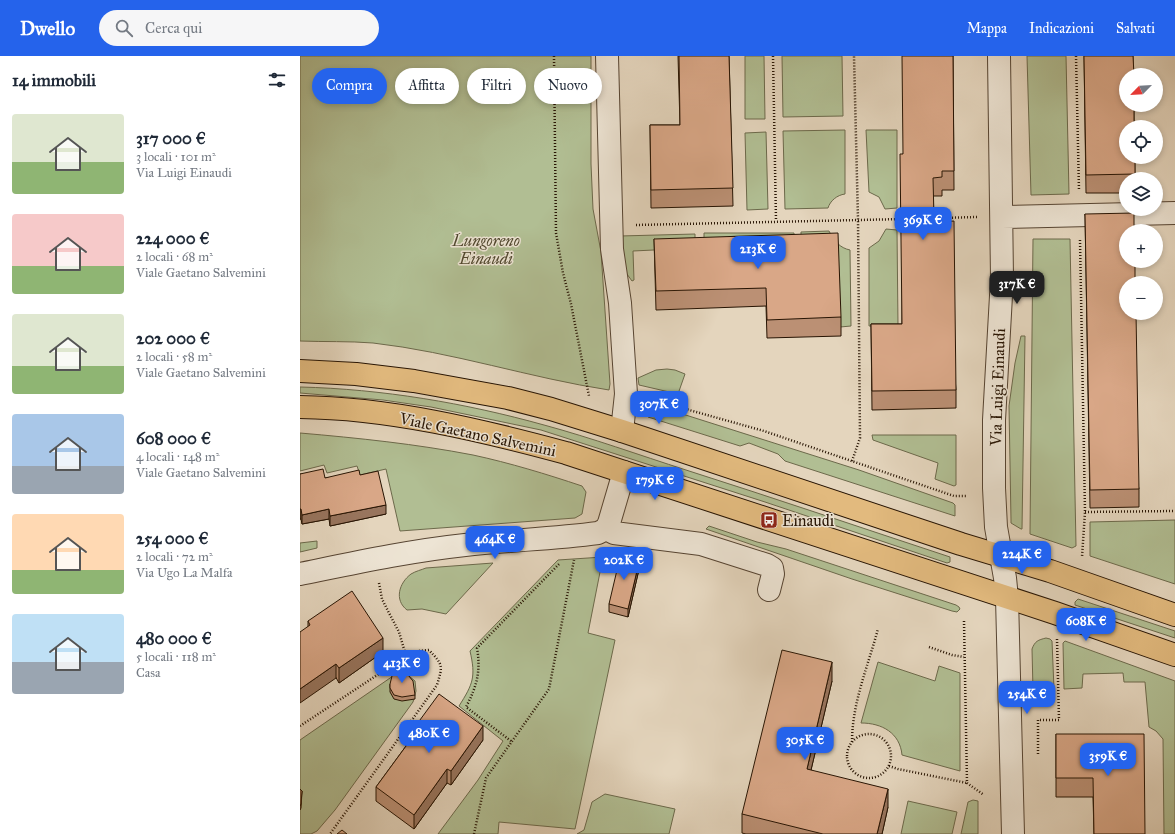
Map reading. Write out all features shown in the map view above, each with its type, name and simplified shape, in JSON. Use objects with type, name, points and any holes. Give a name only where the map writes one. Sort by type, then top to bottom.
[{"type":"main road","points":[[300,371],[356,374],[452,387],[508,398],[589,420],[862,512],[1050,571],[1175,615]]},
{"type":"main road","name":"Viale Gaetano Salvemini","points":[[300,407],[379,413],[507,437],[566,453],[1007,598],[1175,655]]},
{"type":"street","points":[[607,56],[613,264],[620,303],[626,394],[622,431]]},
{"type":"street","name":"Via Luigi Einaudi","points":[[999,56],[1002,278],[994,420],[994,488],[996,527],[1007,598],[1013,834]]},
{"type":"street","points":[[1002,217],[1175,213]]},
{"type":"street","points":[[300,574],[375,559],[466,545],[580,536],[598,533],[606,529],[609,523],[624,472]]},
{"type":"street","points":[[606,529],[614,533],[702,544],[767,564],[772,568],[773,574],[769,590]]},
{"type":"path","points":[[554,56],[556,233],[587,386],[589,420]]},
{"type":"path","points":[[773,56],[776,221]]},
{"type":"path","points":[[852,461],[860,438],[858,220],[854,56]]},
{"type":"path","points":[[1076,56],[1085,512],[1082,560]]},
{"type":"path","points":[[933,218],[1002,217]]},
{"type":"path","points":[[611,225],[910,218]]},
{"type":"path","points":[[648,398],[764,431],[954,496],[966,496]]},
{"type":"path","points":[[1085,512],[1175,511]]},
{"type":"path","points":[[474,834],[486,778],[549,689],[575,553]]},
{"type":"path","points":[[512,741],[466,707],[473,694],[479,670],[477,648],[565,558]]},
{"type":"path","points":[[375,559],[382,599],[399,632],[406,656]]},
{"type":"path","points":[[964,621],[967,783]]},
{"type":"path","points":[[852,742],[864,735],[871,734],[884,740],[891,752],[889,766],[885,772],[871,778],[864,777],[857,774],[848,762],[849,748],[852,742],[852,726],[858,697],[878,629]]},
{"type":"path","points":[[1038,758],[1038,720],[1059,720],[1057,635]]},
{"type":"path","points":[[929,647],[952,655],[964,657]]},
{"type":"path","points":[[300,726],[406,656],[418,651],[429,650],[440,662],[441,671],[437,684],[330,834]]},
{"type":"path","points":[[889,766],[967,783],[984,795]]},
{"type":"green space","name":"Lungoreno Einaudi","points":[[300,56],[591,56],[591,68],[534,68],[534,104],[591,104],[593,209],[601,252],[610,384],[609,390],[550,379],[433,352],[403,347],[364,342],[300,341]]},
{"type":"green space","points":[[745,56],[764,56],[765,119],[745,119]]},
{"type":"green space","points":[[782,56],[842,56],[843,116],[783,117]]},
{"type":"green space","points":[[1027,56],[1066,56],[1069,194],[1031,195]]},
{"type":"green space","points":[[845,130],[845,194],[834,199],[828,208],[785,209],[783,131]]},
{"type":"green space","points":[[866,130],[897,130],[897,208],[885,209],[879,197],[869,192]]},
{"type":"green space","points":[[766,132],[768,209],[747,210],[745,133]]},
{"type":"green space","points":[[886,229],[897,230],[898,326],[869,326],[869,248],[879,241]]},
{"type":"green space","points":[[829,231],[838,244],[843,248],[850,250],[851,326],[840,327],[801,247],[801,232]]},
{"type":"green space","points":[[704,233],[794,233],[794,248],[704,248]]},
{"type":"green space","points":[[695,234],[695,248],[633,251],[634,280],[632,281],[624,270],[620,236]]},
{"type":"green space","points":[[1033,239],[1070,239],[1076,546],[1072,548],[1030,534]]},
{"type":"green space","points":[[1021,336],[1025,336],[1022,529],[1011,523],[1009,406],[1015,363]]},
{"type":"green space","points":[[667,369],[685,374],[678,394],[639,385],[638,378],[656,370]]},
{"type":"green space","points":[[300,387],[331,388],[423,398],[484,410],[544,425],[580,435],[950,557],[950,562],[947,563],[765,502],[541,430],[431,407],[383,400],[300,393]]},
{"type":"green space","points":[[651,404],[859,470],[953,503],[955,505],[955,516],[785,461],[778,454],[749,443],[740,446],[648,417],[646,414],[648,406]]},
{"type":"green space","points":[[300,433],[365,439],[430,448],[473,455],[528,469],[582,486],[586,492],[582,514],[575,518],[400,531],[386,469],[360,475],[357,466],[327,473],[324,465],[300,471]]},
{"type":"green space","points":[[872,435],[956,435],[956,485],[954,486],[935,479],[938,463],[873,440]]},
{"type":"green space","points":[[1175,520],[1175,584],[1090,556],[1090,522]]},
{"type":"green space","points":[[709,526],[757,542],[786,549],[956,605],[960,609],[957,612],[952,611],[852,579],[706,529]]},
{"type":"green space","points":[[317,541],[317,548],[300,552],[300,543]]},
{"type":"green space","points":[[603,557],[588,633],[615,640],[575,829],[499,822],[498,834],[438,834],[478,780],[503,741],[459,706],[472,680],[473,667],[470,651],[558,560]]},
{"type":"green space","points":[[493,563],[446,614],[422,609],[407,610],[400,601],[399,597],[403,582],[415,572],[426,568]]},
{"type":"green space","points":[[1078,599],[1175,631],[1175,638],[1075,605],[1075,602]]},
{"type":"green space","points":[[1046,638],[1052,641],[1054,689],[1033,690],[1032,649],[1037,641]]},
{"type":"green space","points":[[1065,641],[1175,681],[1175,834],[1164,834],[1163,739],[1156,731],[1149,727],[1145,682],[1124,682],[1123,673],[1083,674],[1082,688],[1064,689],[1063,643]]},
{"type":"green space","points":[[878,662],[935,681],[939,666],[960,673],[960,771],[902,755],[901,747],[898,741],[889,731],[883,727],[869,723],[861,723]]},
{"type":"green space","points":[[393,676],[409,676],[415,681],[416,691],[413,702],[335,810],[317,831],[311,834],[300,834],[300,740]]},
{"type":"green space","points":[[605,794],[675,809],[669,834],[577,834],[584,830],[592,802]]},
{"type":"green space","points":[[973,800],[978,801],[978,834],[961,834],[968,802]]},
{"type":"green space","points":[[908,801],[957,812],[952,834],[901,834]]},
{"type":"building","points":[[679,56],[729,56],[733,188],[651,190],[650,125],[680,125]]},
{"type":"building","points":[[902,56],[953,56],[954,171],[942,171],[942,177],[933,178],[934,217],[942,216],[942,222],[954,221],[956,390],[872,391],[871,324],[902,324],[900,154],[903,154]]},
{"type":"building","points":[[1084,56],[1133,56],[1134,68],[1119,68],[1119,112],[1134,112],[1134,120],[1119,120],[1119,164],[1135,164],[1135,172],[1119,172],[1119,174],[1086,175]]},
{"type":"building","points":[[1119,213],[1119,216],[1134,216],[1134,224],[1119,224],[1119,268],[1135,268],[1135,276],[1119,276],[1119,320],[1136,320],[1139,489],[1090,490],[1085,214]]},
{"type":"building","points":[[838,233],[841,317],[767,320],[766,288],[656,291],[654,239]]},
{"type":"building","points":[[323,469],[325,478],[359,470],[360,475],[378,471],[386,505],[330,516],[329,509],[302,515],[300,509],[300,474]]},
{"type":"building","points":[[621,553],[640,558],[628,609],[609,604]]},
{"type":"building","points":[[352,591],[383,638],[339,668],[336,664],[300,689],[300,632],[310,625],[308,621]]},
{"type":"building","points":[[782,650],[832,662],[807,769],[888,789],[877,834],[823,834],[742,814]]},
{"type":"building","points":[[394,668],[408,675],[413,681],[415,695],[402,697],[394,695],[390,688],[390,684]]},
{"type":"building","points":[[439,694],[483,726],[451,771],[447,769],[414,815],[376,787],[409,742],[406,739]]},
{"type":"building","points":[[1056,734],[1144,734],[1145,834],[1094,834],[1093,778],[1056,778]]},
{"type":"building","points":[[300,789],[302,791],[300,806]]},
{"type":"building","points":[[342,830],[347,834],[337,834]]},
{"type":"place","name":"Einaudi","points":[[769,520]]}]
